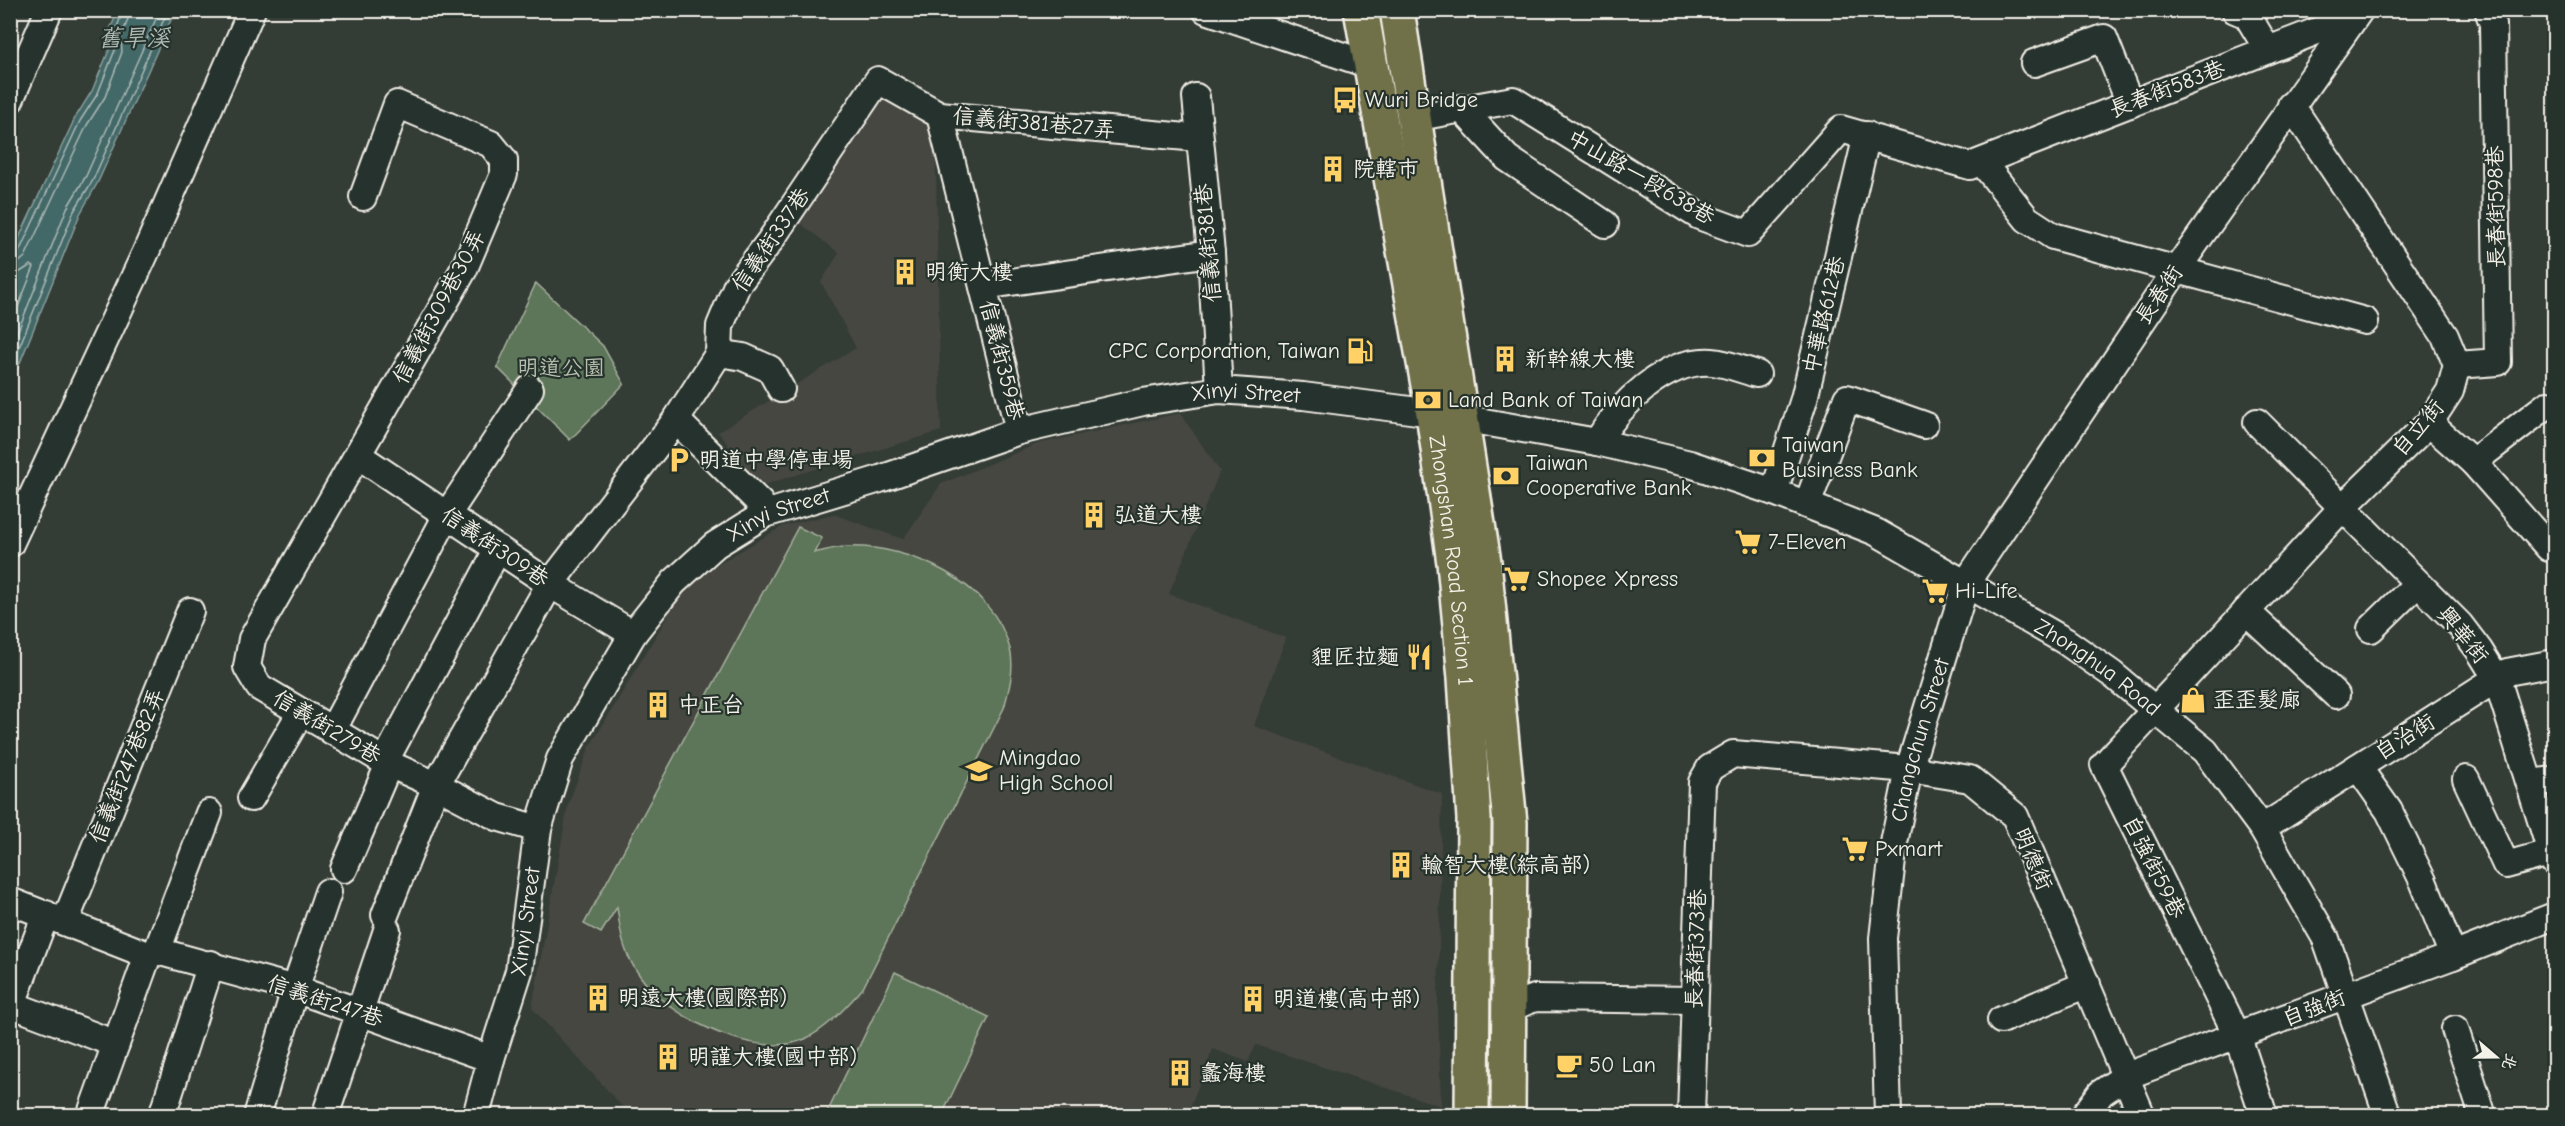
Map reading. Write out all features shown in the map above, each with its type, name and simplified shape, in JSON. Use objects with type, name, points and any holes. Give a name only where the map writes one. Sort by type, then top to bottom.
[{"type":"main road","name":"Zhongshan Road Section 1","points":[[1361,10],[1370,65],[1447,417],[1484,562],[1510,824],[1508,1116]]},
{"type":"main road","name":"Zhongshan Road Section 1","points":[[1397,10],[1413,118],[1447,417],[1455,575],[1466,678],[1474,819],[1472,1116]]},
{"type":"street","points":[[10,100],[49,10]]},
{"type":"street","points":[[10,544],[145,254],[252,10]]},
{"type":"street","points":[[1206,10],[1370,65]]},
{"type":"street","points":[[2235,10],[2247,15],[2268,50]]},
{"type":"street","name":"長春街598巷","points":[[2457,365],[2498,362],[2493,24],[2488,10]]},
{"type":"street","name":"長春街583巷","points":[[1982,162],[2356,14]]},
{"type":"street","name":"長春街","points":[[1966,583],[2177,269],[2356,14]]},
{"type":"street","points":[[2034,63],[2104,38],[2130,104]]},
{"type":"street","name":"信義街381巷27弄","points":[[878,80],[940,115],[1198,138]]},
{"type":"street","name":"信義街337巷","points":[[325,1116],[360,1011],[386,922],[436,785],[550,584],[676,420],[719,353],[720,326],[737,285],[770,241],[878,80]]},
{"type":"street","name":"信義街381巷","points":[[1196,97],[1219,390]]},
{"type":"street","name":"中山路一段638巷","points":[[1413,118],[1513,100],[1700,216],[1748,234],[1841,129],[1867,135]]},
{"type":"street","name":"信義街309巷30弄","points":[[359,456],[464,269],[504,174],[504,160],[491,144],[397,104],[363,197]]},
{"type":"street","points":[[2291,105],[2445,336],[2457,365]]},
{"type":"street","points":[[1461,108],[1507,158],[1605,224]]},
{"type":"street","name":"信義街359巷","points":[[940,115],[1019,431]]},
{"type":"street","points":[[1867,135],[1970,166],[1982,162],[2027,219],[2054,236],[2365,321]]},
{"type":"street","name":"中華路612巷","points":[[1774,492],[1804,399],[1867,135]]},
{"type":"street","points":[[983,286],[1210,253]]},
{"type":"street","points":[[719,353],[743,357],[770,369],[781,389]]},
{"type":"street","points":[[1597,442],[1611,419],[1628,401],[1649,384],[1676,368],[1711,362],[1757,374]]},
{"type":"street","name":"自立街","points":[[2155,710],[2342,508],[2429,423],[2450,391],[2457,365]]},
{"type":"street","points":[[332,731],[447,515],[530,389]]},
{"type":"street","name":"Xinyi Street","points":[[476,1116],[519,970],[538,828],[560,759],[633,634],[674,582],[715,545],[765,514],[880,479],[1019,431],[1143,402],[1219,390],[1303,396],[1447,417]]},
{"type":"street","points":[[1807,505],[1847,398],[1924,425]]},
{"type":"street","points":[[2474,462],[2547,405]]},
{"type":"street","name":"Zhonghua Road","points":[[1447,417],[1597,442],[1690,464],[1774,492],[1876,532],[2065,641],[2112,674],[2205,751],[2262,828],[2326,939],[2388,1116]]},
{"type":"street","points":[[676,420],[760,503],[765,514]]},
{"type":"street","name":"興華街","points":[[2257,422],[2460,626],[2479,650],[2496,680],[2542,782],[2554,857]]},
{"type":"street","points":[[2429,423],[2474,462],[2549,548]]},
{"type":"street","name":"信義街309巷","points":[[359,456],[550,584],[633,634]]},
{"type":"street","name":"信義街279巷","points":[[359,456],[252,639],[247,667],[259,687],[387,763],[436,785],[497,817],[538,828]]},
{"type":"street","points":[[344,869],[387,763],[498,549]]},
{"type":"street","name":"Changchun Street","points":[[1888,1116],[1883,938],[1894,843],[1909,769],[1966,583]]},
{"type":"street","points":[[2371,629],[2417,584]]},
{"type":"street","name":"信義街247巷82弄","points":[[11,1004],[55,918],[190,611]]},
{"type":"street","points":[[2246,611],[2336,695]]},
{"type":"street","name":"自治街","points":[[2262,828],[2507,672],[2554,663]]},
{"type":"street","name":"自強街59巷","points":[[2155,710],[2104,765],[2238,1037]]},
{"type":"street","points":[[251,798],[301,712]]},
{"type":"street","name":"明德街","points":[[1702,782],[1710,768],[1733,754],[1909,769],[1970,779],[2015,816],[2142,1116]]},
{"type":"street","points":[[2358,767],[2389,811],[2423,881],[2453,956]]},
{"type":"street","points":[[2466,779],[2506,865],[2554,857]]},
{"type":"street","name":"長春街373巷","points":[[1691,1116],[1702,782]]},
{"type":"street","points":[[90,1116],[116,1044],[209,813]]},
{"type":"street","points":[[257,1116],[328,892]]},
{"type":"street","name":"信義街247巷","points":[[10,901],[153,953],[211,964],[296,989],[491,1059]]},
{"type":"street","name":"自強街","points":[[2084,1116],[2101,1093],[2126,1076],[2238,1037],[2453,956],[2554,915]]},
{"type":"street","points":[[162,1116],[211,964]]},
{"type":"street","points":[[2001,1020],[2087,984]]},
{"type":"street","points":[[1510,1008],[1534,998],[1694,1000]]},
{"type":"street","points":[[11,1004],[116,1044]]},
{"type":"street","points":[[2455,1029],[2483,1116]]},
{"type":"street","points":[[2238,1037],[2264,1116]]},
{"type":"shaded area","points":[[878,92],[935,122],[941,431],[760,486],[718,432],[856,348],[821,282],[839,253],[797,221]]},
{"type":"shaded area","name":"Mingdao High School","points":[[1180,413],[1220,471],[1169,594],[1286,638],[1254,726],[1442,794],[1438,1008],[1441,1106],[1256,1045],[1248,1062],[1213,1049],[1187,1115],[630,1115],[532,1008],[568,805],[589,748],[688,582],[783,526],[833,514],[903,539],[941,484],[1037,444]]},
{"type":"green space","name":"明道公園","points":[[536,283],[603,346],[624,384],[570,440],[497,367]]},
{"type":"green space","points":[[798,527],[822,538],[814,553],[846,547],[896,552],[921,560],[967,586],[986,604],[1001,625],[1010,649],[1012,671],[1004,708],[863,988],[837,1016],[814,1034],[788,1044],[769,1045],[729,1037],[710,1029],[691,1020],[657,996],[630,960],[622,938],[617,907],[601,933],[584,924]]},
{"type":"green space","points":[[895,972],[989,1017],[942,1115],[826,1115]]},
{"type":"water","name":"舊旱溪","points":[[118,11],[175,11],[98,182],[80,214],[11,385],[11,255],[75,118],[92,91],[110,48],[105,41]]},
{"type":"place","name":"Wuri Bridge","points":[[1345,100]]},
{"type":"place","name":"院轄市","points":[[1333,169]]},
{"type":"place","name":"明衡大樓","points":[[905,272]]},
{"type":"place","name":"CPC Corporation, Taiwan","points":[[1360,351]]},
{"type":"place","name":"新幹線大樓","points":[[1505,359]]},
{"type":"place","name":"Land Bank of Taiwan","points":[[1428,400]]},
{"type":"place","name":"Taiwan Business Bank","points":[[1762,458]]},
{"type":"place","name":"明道中學停車場","points":[[679,460]]},
{"type":"place","name":"Taiwan Cooperative Bank","points":[[1506,476]]},
{"type":"place","name":"弘道大樓","points":[[1094,515]]},
{"type":"place","name":"7-Eleven","points":[[1748,542]]},
{"type":"place","name":"Shopee Xpress","points":[[1517,579]]},
{"type":"place","name":"Hi-Life","points":[[1935,591]]},
{"type":"place","name":"貍匠拉麵","points":[[1419,657]]},
{"type":"place","name":"歪歪髮廊","points":[[2193,700]]},
{"type":"place","name":"中正台","points":[[658,705]]},
{"type":"place","name":"Mingdao High School","points":[[979,771]]},
{"type":"place","name":"Pxmart","points":[[1855,849]]},
{"type":"place","name":"輸智大樓(綜高部)","points":[[1401,865]]},
{"type":"place","name":"明遠大樓(國際部)","points":[[598,998]]},
{"type":"place","name":"明道樓(高中部)","points":[[1253,999]]},
{"type":"place","name":"明謹大樓(國中部)","points":[[668,1057]]},
{"type":"place","name":"50 Lan","points":[[1569,1065]]},
{"type":"place","name":"蠡海樓","points":[[1180,1073]]}]
